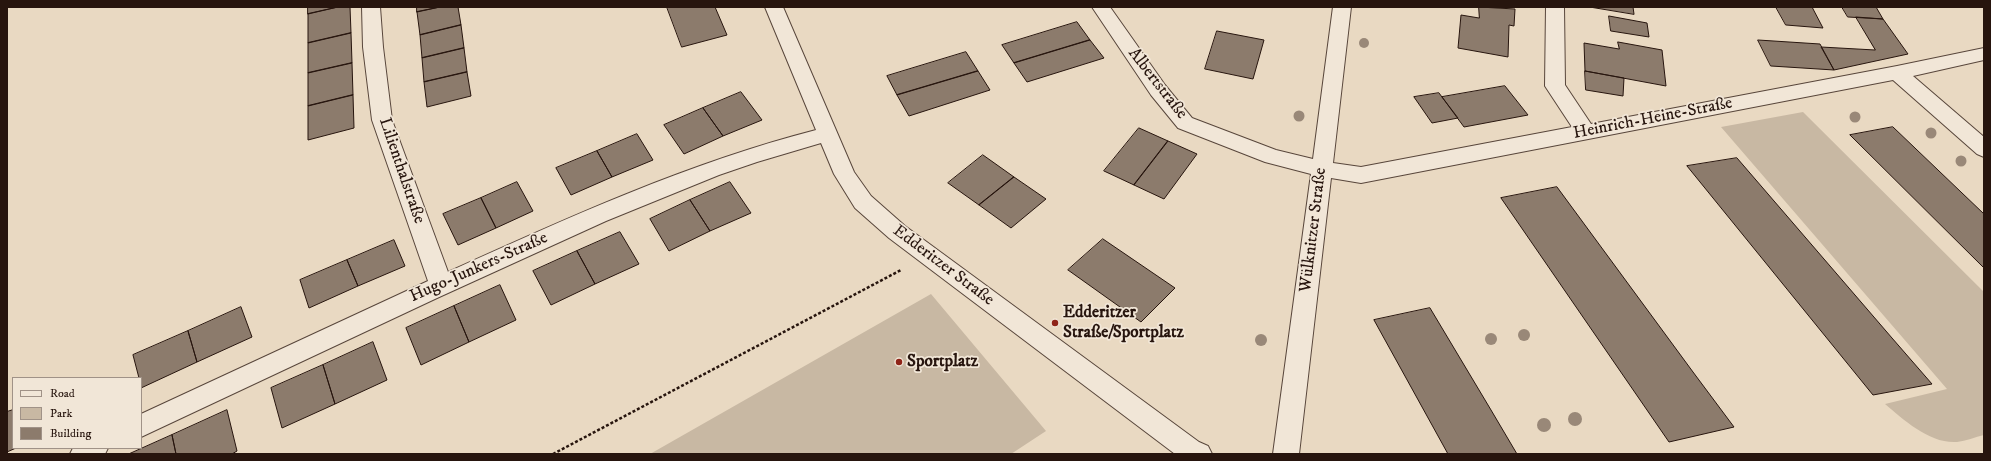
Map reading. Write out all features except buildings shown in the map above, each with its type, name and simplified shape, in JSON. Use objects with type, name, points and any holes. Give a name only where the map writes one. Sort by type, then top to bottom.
[{"type":"street","name":"Lilienthalstraße","points":[[371,7],[373,47],[382,120],[440,285]]},
{"type":"street","name":"Edderitzer Straße","points":[[774,7],[845,174],[863,202],[897,232],[1190,450],[1199,454]]},
{"type":"street","name":"Albertstraße","points":[[1101,7],[1158,90],[1185,123],[1272,157],[1321,169]]},
{"type":"street","name":"Wülknitzer Straße","points":[[1286,454],[1342,7]]},
{"type":"street","points":[[1554,7],[1555,86],[1586,132]]},
{"type":"street","name":"Heinrich-Heine-Straße","points":[[1321,169],[1361,175],[1897,73],[1984,54]]},
{"type":"street","points":[[1897,73],[1984,149]]},
{"type":"street","name":"Hugo-Junkers-Straße","points":[[142,426],[440,285],[600,214],[722,165],[796,141],[827,134]]},
{"type":"street","points":[[82,454],[93,449]]},
{"type":"path","points":[[553,454],[928,255]]},
{"type":"green space","points":[[1803,112],[1984,292],[1984,435],[1957,442],[1947,442],[1937,439],[1909,424],[1885,404],[1947,389],[1721,127]]},
{"type":"green space","name":"Sportplatz","points":[[931,294],[1046,431],[1011,454],[650,454]]},
{"type":"place","name":"Edderitzer Straße/Sportplatz","points":[[1055,323]]},
{"type":"place","name":"Sportplatz","points":[[899,362]]}]
